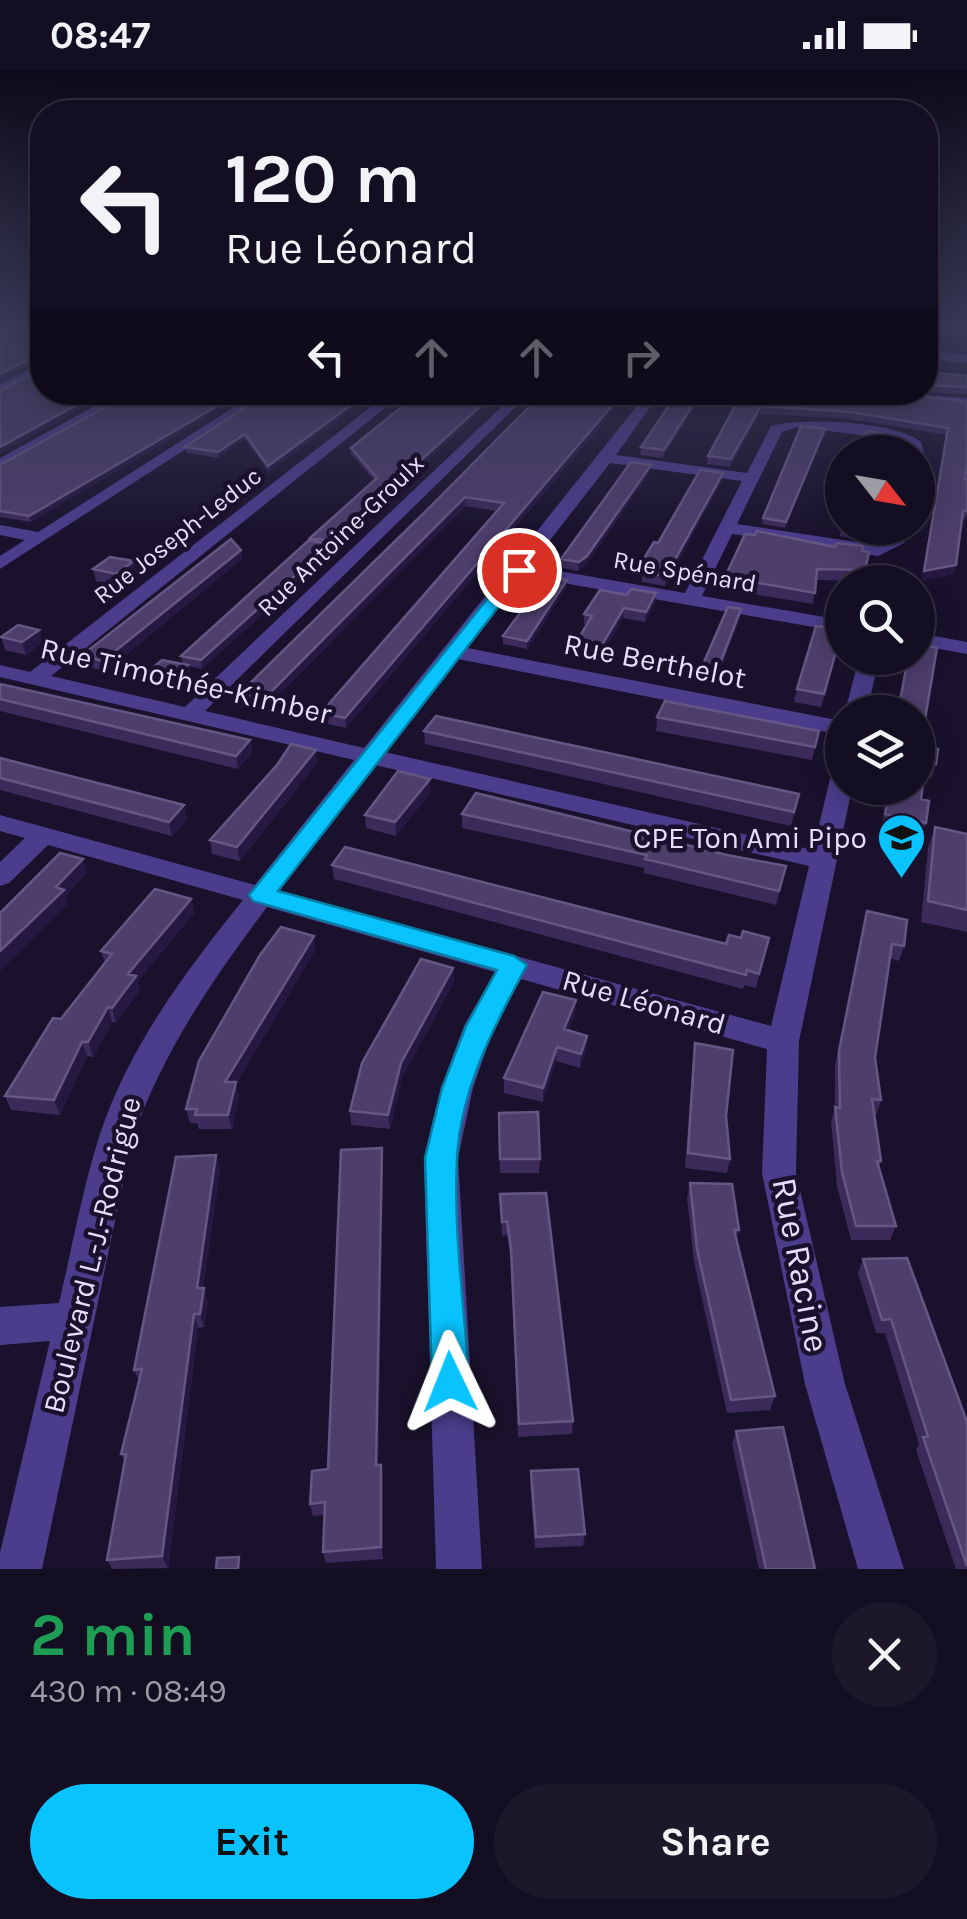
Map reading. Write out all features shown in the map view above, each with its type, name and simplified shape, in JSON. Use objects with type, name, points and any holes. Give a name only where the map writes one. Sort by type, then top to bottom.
[{"type":"street","points":[[0,464],[107,405]]},
{"type":"street","points":[[0,564],[248,405]]},
{"type":"street","name":"Rue Joseph-Leduc","points":[[34,679],[382,405]]},
{"type":"street","name":"Rue Antoine-Groulx","points":[[190,713],[511,405]]},
{"type":"street","name":"Boulevard L.-J.-Rodrigue","points":[[19,1569],[115,1140],[137,1078],[177,1011],[262,895],[606,458],[637,405]]},
{"type":"street","points":[[691,600],[776,429],[784,424],[892,435]]},
{"type":"street","points":[[606,458],[752,478]]},
{"type":"street","points":[[728,528],[825,543]]},
{"type":"street","points":[[0,530],[41,538]]},
{"type":"street","points":[[839,545],[878,551],[891,545]]},
{"type":"street","name":"Rue Spénard","points":[[519,570],[825,623]]},
{"type":"street","points":[[935,642],[967,648]]},
{"type":"street","name":"Rue Berthelot","points":[[456,652],[825,725]]},
{"type":"street","name":"Rue Timothée-Kimber","points":[[0,672],[826,860]]},
{"type":"street","name":"Rue Racine","points":[[837,805],[783,1041],[779,1173],[825,1384],[881,1569]]},
{"type":"street","name":"Rue Léonard","points":[[0,823],[783,1041]]},
{"type":"street","points":[[0,877],[43,835]]},
{"type":"street","points":[[458,1569],[441,1158],[456,1088],[474,1042],[514,965]]},
{"type":"street","points":[[0,1326],[72,1320]]},
{"type":"building","points":[[0,399],[30,399],[30,405],[76,405],[0,447]]},
{"type":"building","points":[[938,399],[967,402],[967,511],[963,511],[956,565],[935,569],[935,565],[925,565],[928,545],[935,545],[935,505],[948,428],[850,412],[761,406],[731,459],[708,456],[738,405],[938,405]]},
{"type":"building","points":[[109,405],[219,405],[29,516],[0,511],[0,465]]},
{"type":"building","points":[[249,405],[351,405],[268,466],[245,434],[218,452],[185,447]]},
{"type":"building","points":[[404,405],[482,405],[332,541],[310,538],[377,478],[351,448]]},
{"type":"building","points":[[531,405],[612,405],[345,718],[321,713],[504,503],[465,497],[262,701],[237,696]]},
{"type":"building","points":[[669,405],[693,405],[664,450],[641,447]]},
{"type":"building","points":[[801,426],[825,429],[786,522],[763,518]]},
{"type":"building","points":[[631,462],[651,465],[587,556],[579,562],[561,559]]},
{"type":"building","points":[[700,470],[723,473],[666,576],[642,572],[647,566],[640,565],[654,542],[658,543]]},
{"type":"building","points":[[757,531],[835,547],[863,546],[862,551],[869,552],[866,565],[825,565],[825,569],[817,569],[815,593],[725,577],[745,534],[755,535]]},
{"type":"building","points":[[231,539],[241,550],[103,661],[81,656]]},
{"type":"building","points":[[309,540],[330,544],[201,660],[181,656]]},
{"type":"building","points":[[110,557],[134,561],[116,574],[93,569]]},
{"type":"building","points":[[550,577],[567,580],[527,641],[503,636],[542,583]]},
{"type":"building","points":[[631,589],[656,593],[646,612],[624,608],[599,650],[574,646],[592,616],[584,614],[600,590],[627,595]]},
{"type":"building","points":[[728,607],[741,609],[716,674],[700,671]]},
{"type":"building","points":[[18,625],[39,630],[22,642],[1,637]]},
{"type":"building","points":[[816,626],[825,627],[825,675],[829,675],[824,694],[797,689]]},
{"type":"building","points":[[162,660],[188,665],[173,679],[146,673]]},
{"type":"building","points":[[905,675],[932,675],[929,695],[901,695]]},
{"type":"building","points":[[0,684],[250,740],[236,756],[0,699]]},
{"type":"building","points":[[665,701],[819,731],[815,747],[657,717]]},
{"type":"building","points":[[436,716],[799,794],[794,812],[424,731]]},
{"type":"building","points":[[291,744],[316,750],[237,847],[210,840],[277,765]]},
{"type":"building","points":[[0,758],[184,805],[169,822],[0,778]]},
{"type":"building","points":[[398,771],[430,779],[395,822],[365,815]]},
{"type":"building","points":[[476,793],[786,866],[779,891],[645,859],[647,855],[462,814]]},
{"type":"building","points":[[887,805],[928,805],[926,823],[885,814]]},
{"type":"building","points":[[935,827],[967,834],[967,910],[928,901]]},
{"type":"building","points":[[345,847],[726,944],[729,935],[741,938],[743,931],[769,938],[759,974],[747,970],[746,975],[332,865]]},
{"type":"building","points":[[60,853],[83,859],[56,887],[64,890],[0,951],[0,913]]},
{"type":"building","points":[[155,889],[191,899],[128,974],[136,976],[112,1008],[108,1007],[88,1042],[82,1042],[54,1100],[5,1096],[53,1018],[61,1019],[112,954],[101,951]]},
{"type":"building","points":[[867,911],[907,920],[904,946],[892,944],[875,1058],[881,1100],[872,1099],[881,1161],[877,1161],[896,1226],[856,1226],[842,1172],[835,1107],[840,1108],[839,1051]]},
{"type":"building","points":[[281,927],[314,936],[225,1082],[236,1082],[228,1115],[195,1115],[197,1109],[186,1109],[199,1061],[260,955]]},
{"type":"building","points":[[421,959],[453,968],[401,1063],[388,1115],[350,1111],[362,1063]]},
{"type":"building","points":[[543,992],[576,1000],[564,1029],[587,1036],[581,1054],[557,1047],[543,1088],[504,1078]]},
{"type":"building","points":[[695,1043],[733,1050],[726,1116],[730,1159],[688,1153]]},
{"type":"building","points":[[538,1112],[540,1159],[500,1159],[499,1113]]},
{"type":"building","points":[[382,1148],[376,1465],[381,1465],[381,1547],[323,1552],[325,1502],[310,1504],[312,1471],[328,1469],[341,1150]]},
{"type":"building","points":[[216,1155],[197,1288],[204,1288],[200,1314],[194,1314],[162,1556],[107,1560],[126,1454],[121,1454],[142,1369],[134,1370],[176,1157]]},
{"type":"building","points":[[690,1183],[732,1184],[739,1230],[734,1230],[775,1396],[731,1400],[697,1249]]},
{"type":"building","points":[[546,1193],[573,1421],[519,1424],[511,1248],[507,1221],[502,1222],[500,1194]]},
{"type":"building","points":[[907,1258],[967,1422],[967,1566],[923,1437],[928,1437],[891,1319],[882,1320],[863,1259]]},
{"type":"building","points":[[783,1427],[815,1569],[766,1569],[736,1431]]},
{"type":"building","points":[[578,1469],[585,1534],[536,1537],[531,1471]]},
{"type":"building","points":[[239,1557],[238,1569],[216,1569],[217,1558]]},
{"type":"place","name":"CPE Ton Ami Pipo","points":[[902,880]]},
{"type":"route","points":[[450,1382],[441,1158],[456,1088],[480,1026],[514,965],[262,895],[519,570]]}]
